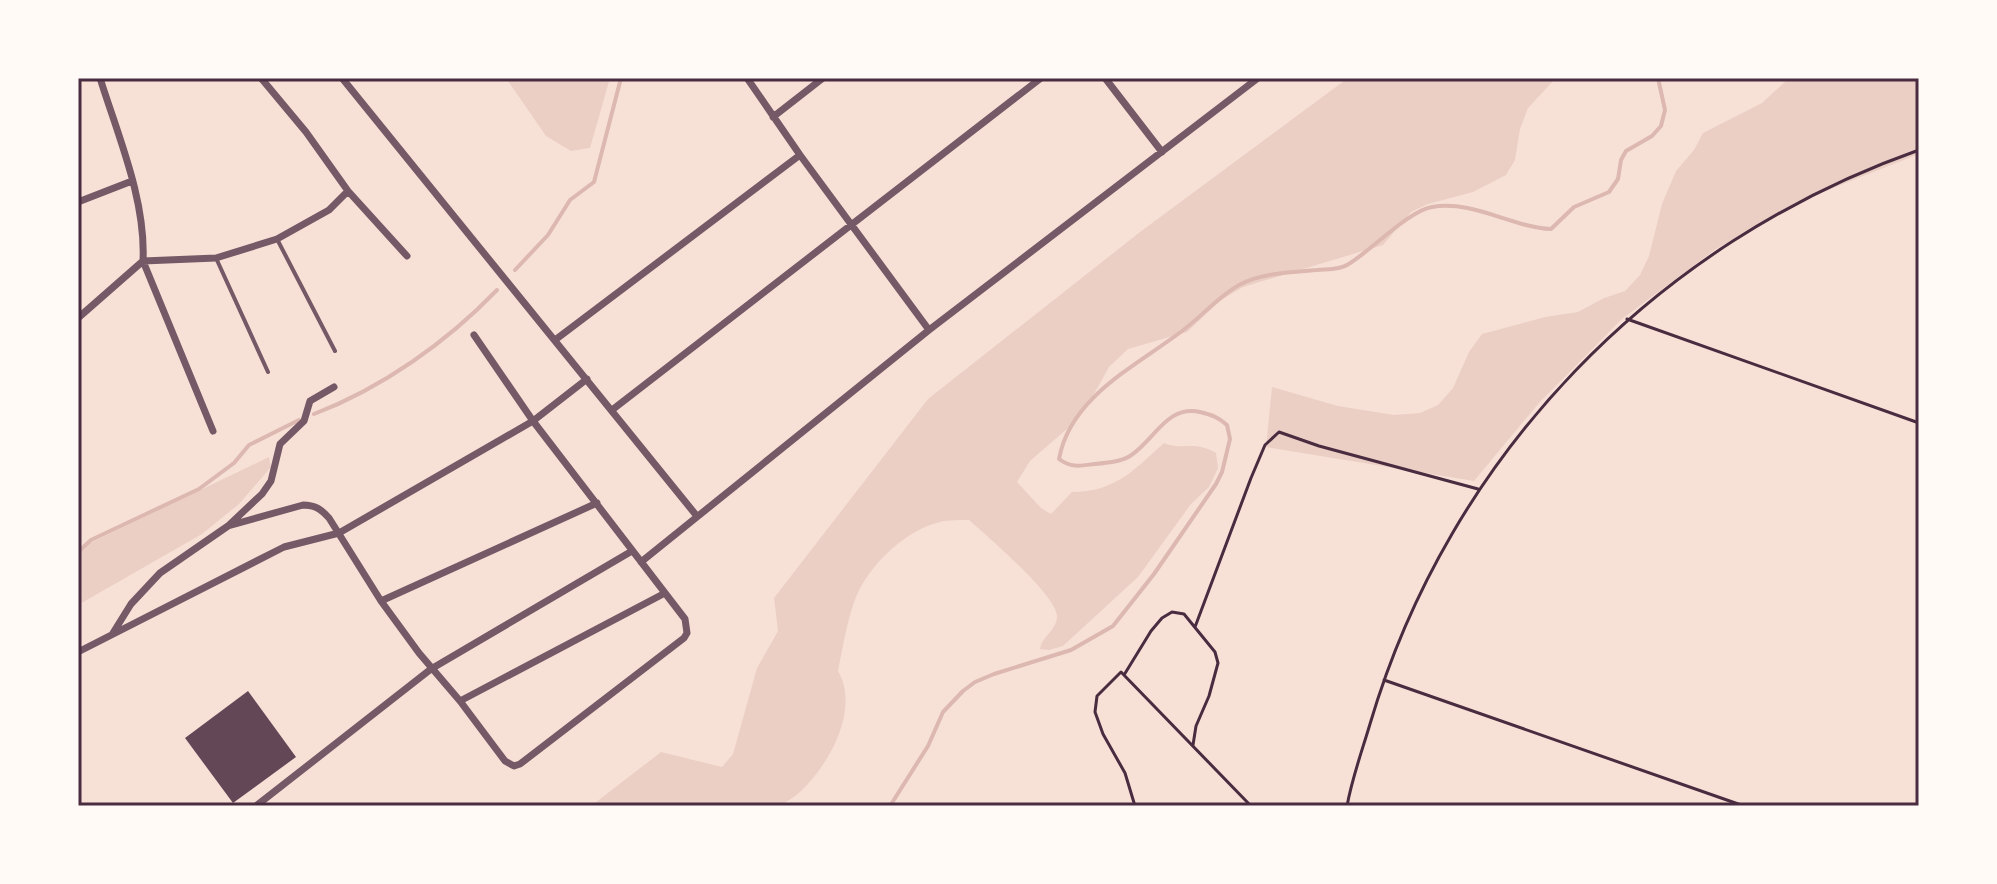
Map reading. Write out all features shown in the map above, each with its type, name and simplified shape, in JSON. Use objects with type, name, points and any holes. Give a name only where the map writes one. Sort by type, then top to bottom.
[{"type":"street","points":[[100,78],[132,181],[144,242],[143,261],[213,431]]},
{"type":"street","points":[[261,78],[306,132],[348,191],[407,256]]},
{"type":"street","points":[[342,78],[696,515]]},
{"type":"street","points":[[747,78],[929,330]]},
{"type":"street","points":[[773,117],[823,78]]},
{"type":"street","points":[[612,410],[1041,78]]},
{"type":"street","points":[[1105,78],[1162,152]]},
{"type":"street","points":[[641,562],[929,330],[1258,78]]},
{"type":"street","points":[[555,340],[800,155]]},
{"type":"street","points":[[78,201],[132,181]]},
{"type":"street","points":[[78,318],[143,261],[216,258],[277,239],[318,217],[348,191]]},
{"type":"street","points":[[228,526],[303,505],[312,505],[329,518],[381,601],[431,669],[460,701],[505,761],[514,766],[672,648],[687,633],[685,619],[533,421],[474,335]]},
{"type":"street","points":[[78,652],[284,547],[339,533],[533,421],[587,379]]},
{"type":"street","points":[[112,636],[131,604],[160,573],[228,526],[262,494],[271,481],[280,444],[304,421],[310,401],[334,387]]},
{"type":"street","points":[[381,601],[597,503]]},
{"type":"street","points":[[256,806],[431,669],[632,551]]},
{"type":"street","points":[[460,701],[665,593]]},
{"type":"lane","points":[[277,239],[335,351]]},
{"type":"lane","points":[[216,258],[268,372]]},
{"type":"path","points":[[1347,806],[1384,680],[1431,570],[1478,489],[1559,385],[1627,319],[1694,265],[1771,217],[1851,176],[1919,150]]},
{"type":"path","points":[[1627,319],[1919,423]]},
{"type":"path","points":[[1195,627],[1265,445],[1279,432],[1319,446],[1478,489]]},
{"type":"path","points":[[1124,675],[1162,618],[1172,612],[1184,614],[1215,652],[1218,663],[1196,726],[1193,745]]},
{"type":"path","points":[[1135,806],[1125,773],[1103,734],[1095,712],[1097,696],[1121,672],[1251,806]]},
{"type":"path","points":[[1384,680],[1744,806]]},
{"type":"shaded area","points":[[506,78],[610,78],[590,148],[571,151],[546,136]]},
{"type":"shaded area","points":[[1348,78],[1556,78],[1528,108],[1520,129],[1515,160],[1506,175],[1473,192],[1411,212],[1383,245],[1243,287],[1221,300],[1187,332],[1128,349],[1109,367],[1075,422],[1030,461],[1017,482],[1041,508],[1051,514],[1072,492],[1100,488],[1123,478],[1164,443],[1201,447],[1216,453],[1218,468],[1209,487],[1191,504],[1138,577],[1063,646],[1040,649],[1057,616],[1045,594],[969,520],[930,525],[891,549],[870,572],[856,597],[838,671],[844,686],[844,718],[839,735],[822,766],[799,793],[780,806],[591,806],[661,752],[722,767],[733,754],[757,668],[778,631],[774,598],[928,399],[1140,232]]},
{"type":"shaded area","points":[[1789,78],[1919,78],[1919,154],[1795,203],[1716,249],[1622,319],[1539,403],[1474,481],[1266,447],[1272,387],[1338,406],[1394,415],[1420,413],[1438,405],[1453,388],[1469,352],[1482,334],[1545,317],[1578,312],[1625,291],[1640,275],[1649,256],[1662,204],[1676,171],[1694,150],[1703,133],[1762,103]]},
{"type":"shaded area","points":[[269,457],[271,467],[239,504],[202,534],[78,605],[78,549]]},
{"type":"building","points":[[248,691],[296,757],[233,803],[185,738]]},
{"type":"waterway","points":[[515,270],[548,235],[570,200],[594,182],[621,78]]},
{"type":"waterway","points":[[890,806],[928,746],[943,712],[963,691],[994,674],[1071,650],[1113,626],[1154,574],[1222,472],[1230,439],[1227,425],[1211,415],[1188,411],[1162,425],[1126,458],[1080,466],[1063,462],[1059,459],[1066,437],[1091,400],[1239,285],[1288,272],[1344,267],[1422,210],[1463,207],[1521,224],[1551,229],[1574,207],[1609,192],[1618,179],[1626,151],[1652,136],[1661,126],[1665,110],[1658,78]]},
{"type":"waterway","points":[[314,414],[364,391],[412,362],[457,328],[497,290]]},
{"type":"waterway","points":[[78,552],[91,540],[199,489],[234,463],[249,445],[299,420]]}]
